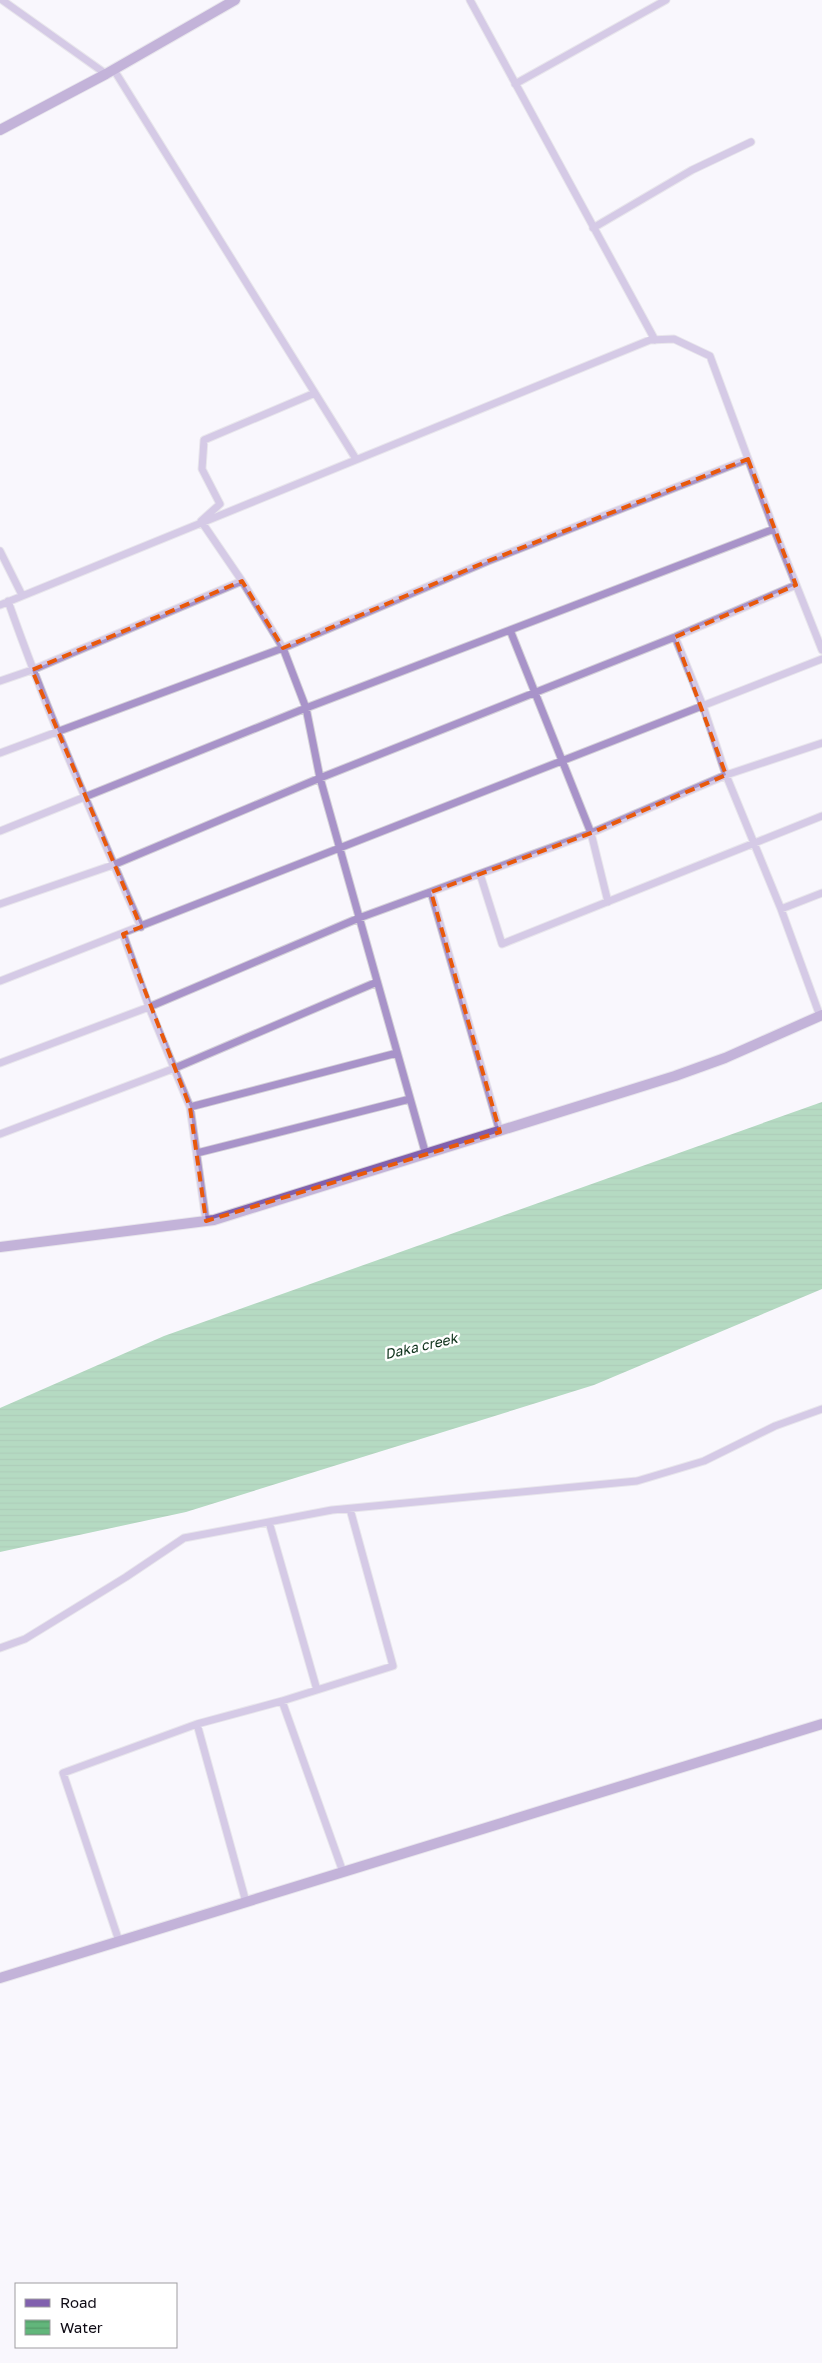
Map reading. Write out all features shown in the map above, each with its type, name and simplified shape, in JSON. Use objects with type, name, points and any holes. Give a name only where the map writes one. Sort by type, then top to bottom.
[{"type":"street","points":[[2,0],[110,72],[356,459]]},
{"type":"street","points":[[0,130],[110,72],[235,0]]},
{"type":"street","points":[[470,0],[655,340]]},
{"type":"street","points":[[515,84],[666,0]]},
{"type":"street","points":[[593,228],[692,170],[751,142]]},
{"type":"street","points":[[0,604],[655,340],[674,339],[710,356],[774,529],[822,650]]},
{"type":"street","points":[[202,522],[220,504],[202,469],[204,440],[315,393]]},
{"type":"street","points":[[0,753],[57,730],[283,648],[488,560],[748,459]]},
{"type":"street","points":[[202,522],[242,581],[283,648],[306,708],[320,778],[426,1155]]},
{"type":"street","points":[[0,831],[306,708],[774,529]]},
{"type":"street","points":[[0,551],[22,595]]},
{"type":"street","points":[[0,681],[32,670],[242,581]]},
{"type":"street","points":[[0,904],[114,865],[320,778],[675,637],[796,585]]},
{"type":"street","points":[[8,601],[32,670],[84,798],[141,927]]},
{"type":"street","points":[[510,630],[591,833],[608,902]]},
{"type":"street","points":[[0,1247],[206,1221],[426,1155],[675,1076],[725,1058],[821,1016],[781,909],[726,775],[675,637]]},
{"type":"street","points":[[0,980],[141,927],[822,659]]},
{"type":"street","points":[[0,1063],[149,1008],[359,918],[591,833],[726,775],[822,742]]},
{"type":"street","points":[[480,874],[502,944],[822,816]]},
{"type":"street","points":[[431,892],[500,1132]]},
{"type":"street","points":[[781,909],[822,893]]},
{"type":"street","points":[[123,934],[149,1008],[190,1107],[206,1221]]},
{"type":"street","points":[[0,1134],[175,1068],[377,982]]},
{"type":"street","points":[[190,1107],[397,1052]]},
{"type":"street","points":[[197,1153],[410,1099]]},
{"type":"street","points":[[0,1648],[24,1639],[126,1577],[184,1538],[350,1509],[637,1481],[704,1461],[775,1426],[822,1409]]},
{"type":"street","points":[[119,1941],[63,1773],[197,1724],[282,1701],[393,1666],[350,1509]]},
{"type":"street","points":[[268,1522],[317,1690]]},
{"type":"street","points":[[282,1701],[343,1872]]},
{"type":"street","points":[[197,1724],[246,1902]]},
{"type":"street","points":[[0,1978],[822,1724]]},
{"type":"highlighted area","points":[[748,459],[796,585],[675,637],[726,775],[591,833],[431,892],[500,1132],[206,1221],[190,1107],[123,934],[141,927],[32,670],[242,581],[283,648],[488,561]]},
{"type":"water","name":"Daka creek","points":[[822,1102],[822,1289],[594,1385],[186,1512],[0,1552],[0,1408],[164,1336]]}]
